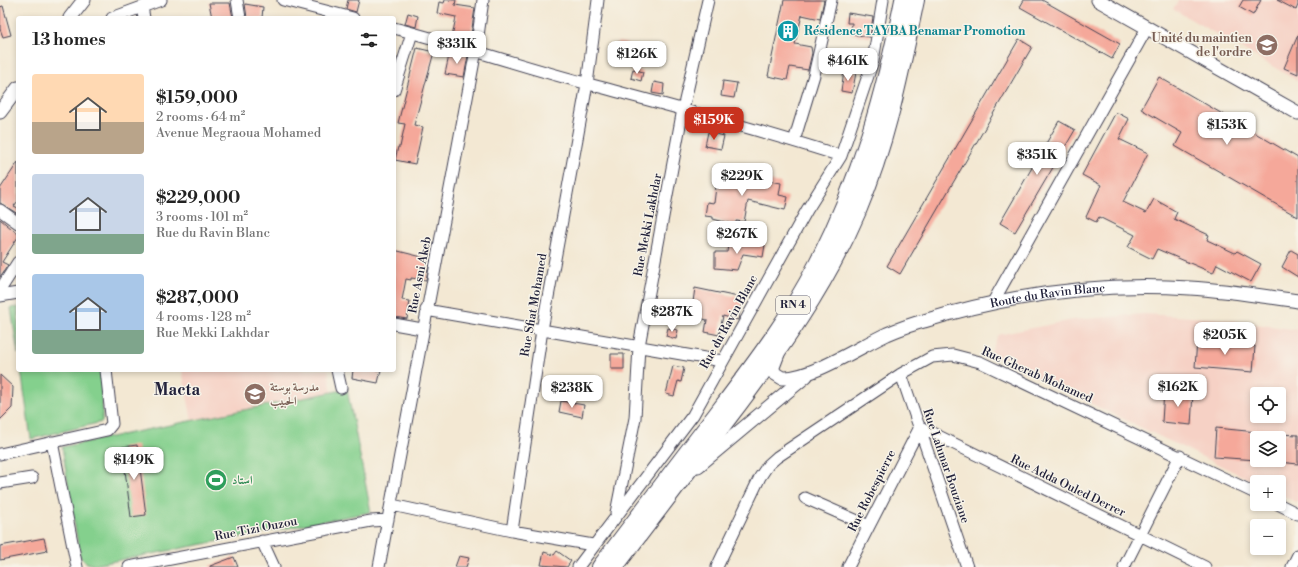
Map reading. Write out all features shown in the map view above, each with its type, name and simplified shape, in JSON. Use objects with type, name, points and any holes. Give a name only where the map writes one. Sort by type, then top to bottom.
[{"type":"highway","name":"RN 4","points":[[600,567],[768,345],[817,265],[851,189],[873,128],[883,92],[903,0]]},
{"type":"highway","name":"RN 4","points":[[615,567],[780,349],[815,295],[837,254],[860,205],[886,134],[916,0]]},
{"type":"main road","points":[[72,16],[84,0]]},
{"type":"main road","points":[[1098,0],[1298,113]]},
{"type":"main road","points":[[0,112],[16,91]]},
{"type":"main road","name":"Route du Ravin Blanc","points":[[810,372],[888,334],[923,321],[993,302],[1061,292],[1125,287],[1190,288],[1298,301]]},
{"type":"main road","points":[[780,349],[774,367],[774,373],[778,377],[785,379],[810,372]]},
{"type":"main road","points":[[684,477],[810,372]]},
{"type":"street","points":[[124,16],[143,13],[161,0]]},
{"type":"street","points":[[237,0],[240,16]]},
{"type":"street","points":[[283,0],[307,3],[347,16]]},
{"type":"street","name":"Rue Asni Akeb","points":[[379,567],[392,505],[422,329],[476,50],[483,0]]},
{"type":"street","name":"Rue Sfiat Mohamed","points":[[512,531],[542,330],[587,84],[598,0]]},
{"type":"street","name":"Rue Mekki Lakhdar","points":[[615,516],[635,418],[639,346],[683,109],[708,0]]},
{"type":"street","points":[[794,141],[814,74],[831,0]]},
{"type":"street","name":"Rue du Ravin Blanc","points":[[578,567],[593,545],[693,415],[807,210],[841,156],[873,61],[883,0]]},
{"type":"street","points":[[993,302],[1147,28]]},
{"type":"street","points":[[396,29],[476,50],[587,84],[683,109],[841,156]]},
{"type":"street","points":[[396,84],[412,33]]},
{"type":"street","points":[[0,210],[16,222]]},
{"type":"street","points":[[0,290],[16,265]]},
{"type":"street","points":[[0,296],[16,293]]},
{"type":"street","points":[[426,310],[722,361]]},
{"type":"street","points":[[396,324],[422,329]]},
{"type":"street","name":"Rue Gherab Mohamed","points":[[717,567],[760,477],[768,465],[777,457],[901,374],[932,357],[953,355],[980,362],[1250,491]]},
{"type":"street","points":[[0,454],[107,430],[112,424],[106,372]]},
{"type":"street","points":[[337,372],[341,388]]},
{"type":"street","name":"Rue Lahmar Bouziane","points":[[901,374],[967,567]]},
{"type":"street","name":"Rue Robespierre","points":[[848,567],[920,427]]},
{"type":"street","name":"Rue Adda Ouled Derrer","points":[[920,427],[1205,567]]},
{"type":"street","points":[[52,442],[77,567]]},
{"type":"street","points":[[1124,567],[1180,456]]},
{"type":"street","points":[[0,483],[32,478]]},
{"type":"street","points":[[805,498],[869,526]]},
{"type":"street","points":[[392,505],[512,531],[593,545]]},
{"type":"street","points":[[1286,508],[1298,514]]},
{"type":"street","name":"Rue Tizi Ouzou","points":[[129,567],[160,564],[262,541],[371,521],[388,520]]},
{"type":"street","points":[[262,541],[274,567]]},
{"type":"street","points":[[1292,567],[1298,556]]},
{"type":"shaded area","name":"Unité du maintien de l'ordre","points":[[1179,0],[1298,0],[1298,81],[1173,9]]},
{"type":"shaded area","points":[[1144,314],[1220,319],[1298,330],[1298,503],[1286,497],[1286,475],[1250,475],[1250,480],[990,355],[998,335],[1073,320]]},
{"type":"shaded area","name":"مدرسة بوستة الحبيب","points":[[182,372],[328,372],[332,393],[192,421]]},
{"type":"green space","points":[[16,307],[16,341],[11,308]]},
{"type":"green space","points":[[21,372],[101,372],[103,385],[102,422],[31,439]]},
{"type":"green space","name":"استاد","points":[[347,389],[371,512],[94,565],[87,563],[80,557],[62,447]]},
{"type":"building","points":[[348,0],[359,0],[356,12],[346,9]]},
{"type":"building","points":[[445,0],[456,0],[455,5],[475,8],[470,42],[452,37],[456,17],[437,13],[439,2],[444,3]]},
{"type":"building","name":"Résidence TAYBA Benamar Promotion","points":[[784,0],[824,0],[820,19],[802,15],[795,44],[811,47],[812,53],[808,70],[790,67],[787,80],[768,76]]},
{"type":"building","points":[[1024,0],[1042,0],[1120,44],[1112,59],[1020,7]]},
{"type":"building","points":[[1243,0],[1261,0],[1253,15],[1239,7]]},
{"type":"building","points":[[1277,0],[1298,0],[1298,5],[1296,10]]},
{"type":"building","points":[[209,3],[230,3],[233,16],[212,16]]},
{"type":"building","points":[[245,4],[263,7],[262,16],[247,16]]},
{"type":"building","points":[[3,6],[11,35],[3,37],[0,29],[0,7]]},
{"type":"building","points":[[408,13],[418,16],[416,27],[405,24]]},
{"type":"building","points":[[848,13],[873,17],[870,37],[851,34],[852,23],[847,23]]},
{"type":"building","points":[[1298,35],[1298,74],[1284,68]]},
{"type":"building","points":[[1019,39],[1032,47],[900,274],[887,266]]},
{"type":"building","points":[[618,42],[628,44],[626,56],[616,55]]},
{"type":"building","points":[[417,48],[434,52],[414,125],[423,127],[415,164],[396,160],[398,147],[400,147],[405,124],[398,123]]},
{"type":"building","points":[[450,51],[468,56],[464,77],[445,74]]},
{"type":"building","points":[[633,69],[643,72],[641,81],[631,78]]},
{"type":"building","points":[[844,71],[856,73],[852,93],[841,91]]},
{"type":"building","points":[[1159,77],[1298,158],[1298,217],[1175,146],[1182,133],[1141,109]]},
{"type":"building","points":[[723,81],[737,83],[734,98],[721,96]]},
{"type":"building","points":[[654,82],[664,84],[663,95],[652,93]]},
{"type":"building","points":[[1116,112],[1129,119],[1119,139],[1148,153],[1123,202],[1146,213],[1154,199],[1177,212],[1174,219],[1209,235],[1207,240],[1235,253],[1237,251],[1261,264],[1251,282],[1217,264],[1213,273],[1157,249],[1152,259],[1128,247],[1135,235],[1099,217],[1096,222],[1086,217],[1101,185],[1082,175]]},
{"type":"building","points":[[1059,121],[1075,130],[1015,232],[1000,223]]},
{"type":"building","points":[[708,132],[724,136],[721,149],[705,146]]},
{"type":"building","points":[[16,165],[16,204],[14,206],[16,207],[16,213],[0,203],[0,189]]},
{"type":"building","points":[[722,166],[731,167],[730,174],[781,183],[779,195],[788,197],[785,210],[748,201],[744,222],[736,221],[736,225],[713,219],[713,217],[705,216],[707,202],[714,203],[716,187],[719,188]]},
{"type":"building","points":[[0,219],[16,232],[16,240],[2,262],[8,265],[0,277]]},
{"type":"building","points":[[738,242],[765,245],[763,257],[743,254],[737,270],[715,268],[715,252],[727,252],[728,245],[737,246]]},
{"type":"building","points":[[396,250],[430,259],[426,280],[411,278],[411,280],[406,279],[402,300],[410,301],[407,319],[396,317]]},
{"type":"building","points":[[1291,250],[1298,254],[1298,277],[1282,267]]},
{"type":"building","points":[[695,288],[743,298],[738,320],[723,316],[719,335],[705,332],[707,320],[691,316]]},
{"type":"building","points":[[668,328],[678,330],[676,339],[666,336]]},
{"type":"building","points":[[1197,341],[1255,346],[1253,372],[1195,367]]},
{"type":"building","points":[[611,354],[624,354],[624,369],[611,369]]},
{"type":"building","points":[[673,366],[684,368],[681,382],[678,381],[674,396],[666,394]]},
{"type":"building","points":[[353,372],[381,372],[378,383],[352,378]]},
{"type":"building","points":[[0,375],[13,387],[12,408],[0,420]]},
{"type":"building","points":[[1164,390],[1193,393],[1191,425],[1162,422]]},
{"type":"building","points":[[561,401],[584,405],[582,417],[559,412]]},
{"type":"building","points":[[1216,428],[1250,431],[1250,460],[1214,457]]},
{"type":"building","points":[[1286,434],[1298,435],[1298,464],[1286,463]]},
{"type":"building","points":[[137,445],[146,515],[131,517],[122,447]]},
{"type":"building","points":[[44,538],[47,551],[0,560],[0,546]]},
{"type":"building","points":[[557,551],[571,561],[567,567],[541,565],[544,552],[554,555]]},
{"type":"building","points":[[459,556],[469,558],[466,567],[455,567]]},
{"type":"building","points":[[234,557],[238,567],[210,567],[210,566]]},
{"type":"place","name":"Résidence TAYBA Benamar Promotion","points":[[788,31]]},
{"type":"place","name":"Unité du maintien de l'ordre","points":[[1267,45]]},
{"type":"place","name":"مدرسة بوستة الحبيب","points":[[255,394]]},
{"type":"place","name":"استاد","points":[[216,480]]},
{"type":"district","name":"Macta","points":[[177,390]]}]
